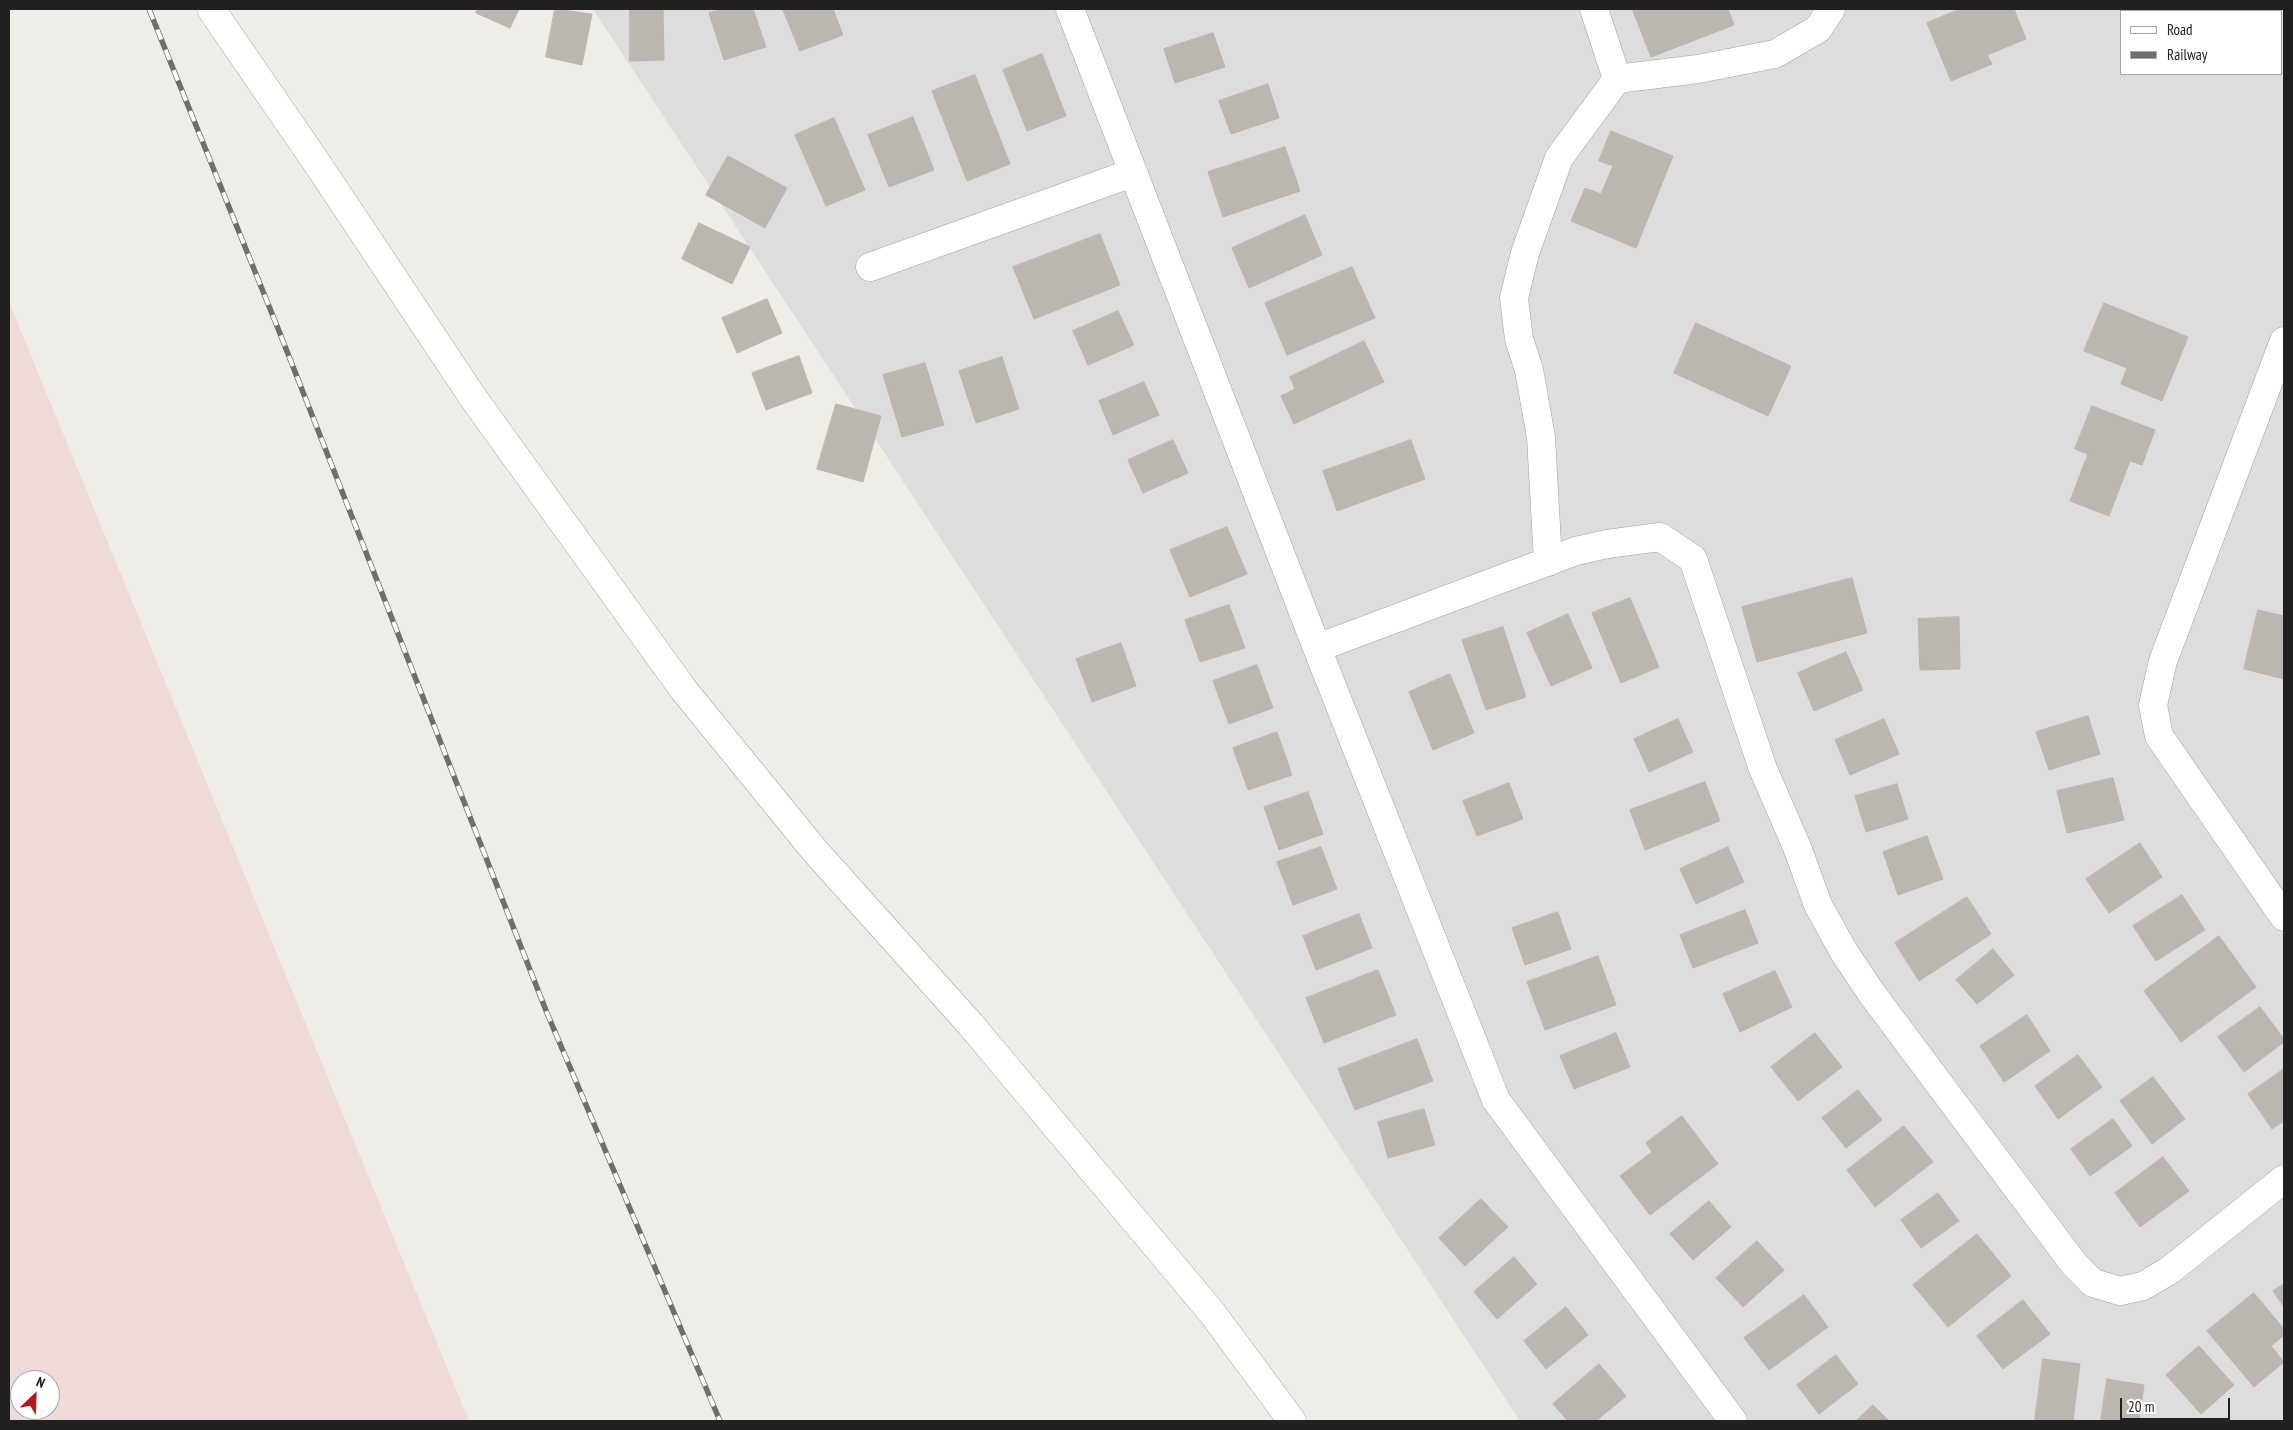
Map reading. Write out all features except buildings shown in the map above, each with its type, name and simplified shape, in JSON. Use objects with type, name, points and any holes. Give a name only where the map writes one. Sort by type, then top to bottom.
[{"type":"street","points":[[210,9],[327,177],[474,399],[683,689],[815,851],[971,1024],[1213,1314],[1292,1421]]},
{"type":"street","points":[[1070,9],[1317,648],[1496,1100],[1733,1421]]},
{"type":"street","points":[[1594,9],[1617,79]]},
{"type":"street","points":[[1548,562],[1541,437],[1529,370],[1519,339],[1514,298],[1525,253],[1559,158],[1617,79],[1698,69],[1775,54],[1818,29],[1830,9]]},
{"type":"street","points":[[870,267],[1132,173]]},
{"type":"street","points":[[2284,341],[2162,661],[2153,705],[2159,736],[2284,917]]},
{"type":"street","points":[[1317,648],[1576,551],[1608,544],[1660,537],[1693,559],[1762,769],[1797,847],[1818,905],[1844,952],[1872,994],[2074,1264],[2093,1283],[2120,1291],[2143,1286],[2170,1270],[2284,1180]]},
{"type":"shaded area","points":[[593,9],[2284,9],[2284,1421],[1520,1421]]},
{"type":"shaded area","points":[[9,302],[469,1421],[9,1421]]},
{"type":"railway","points":[[149,9],[279,331],[547,1013],[720,1421]]}]
